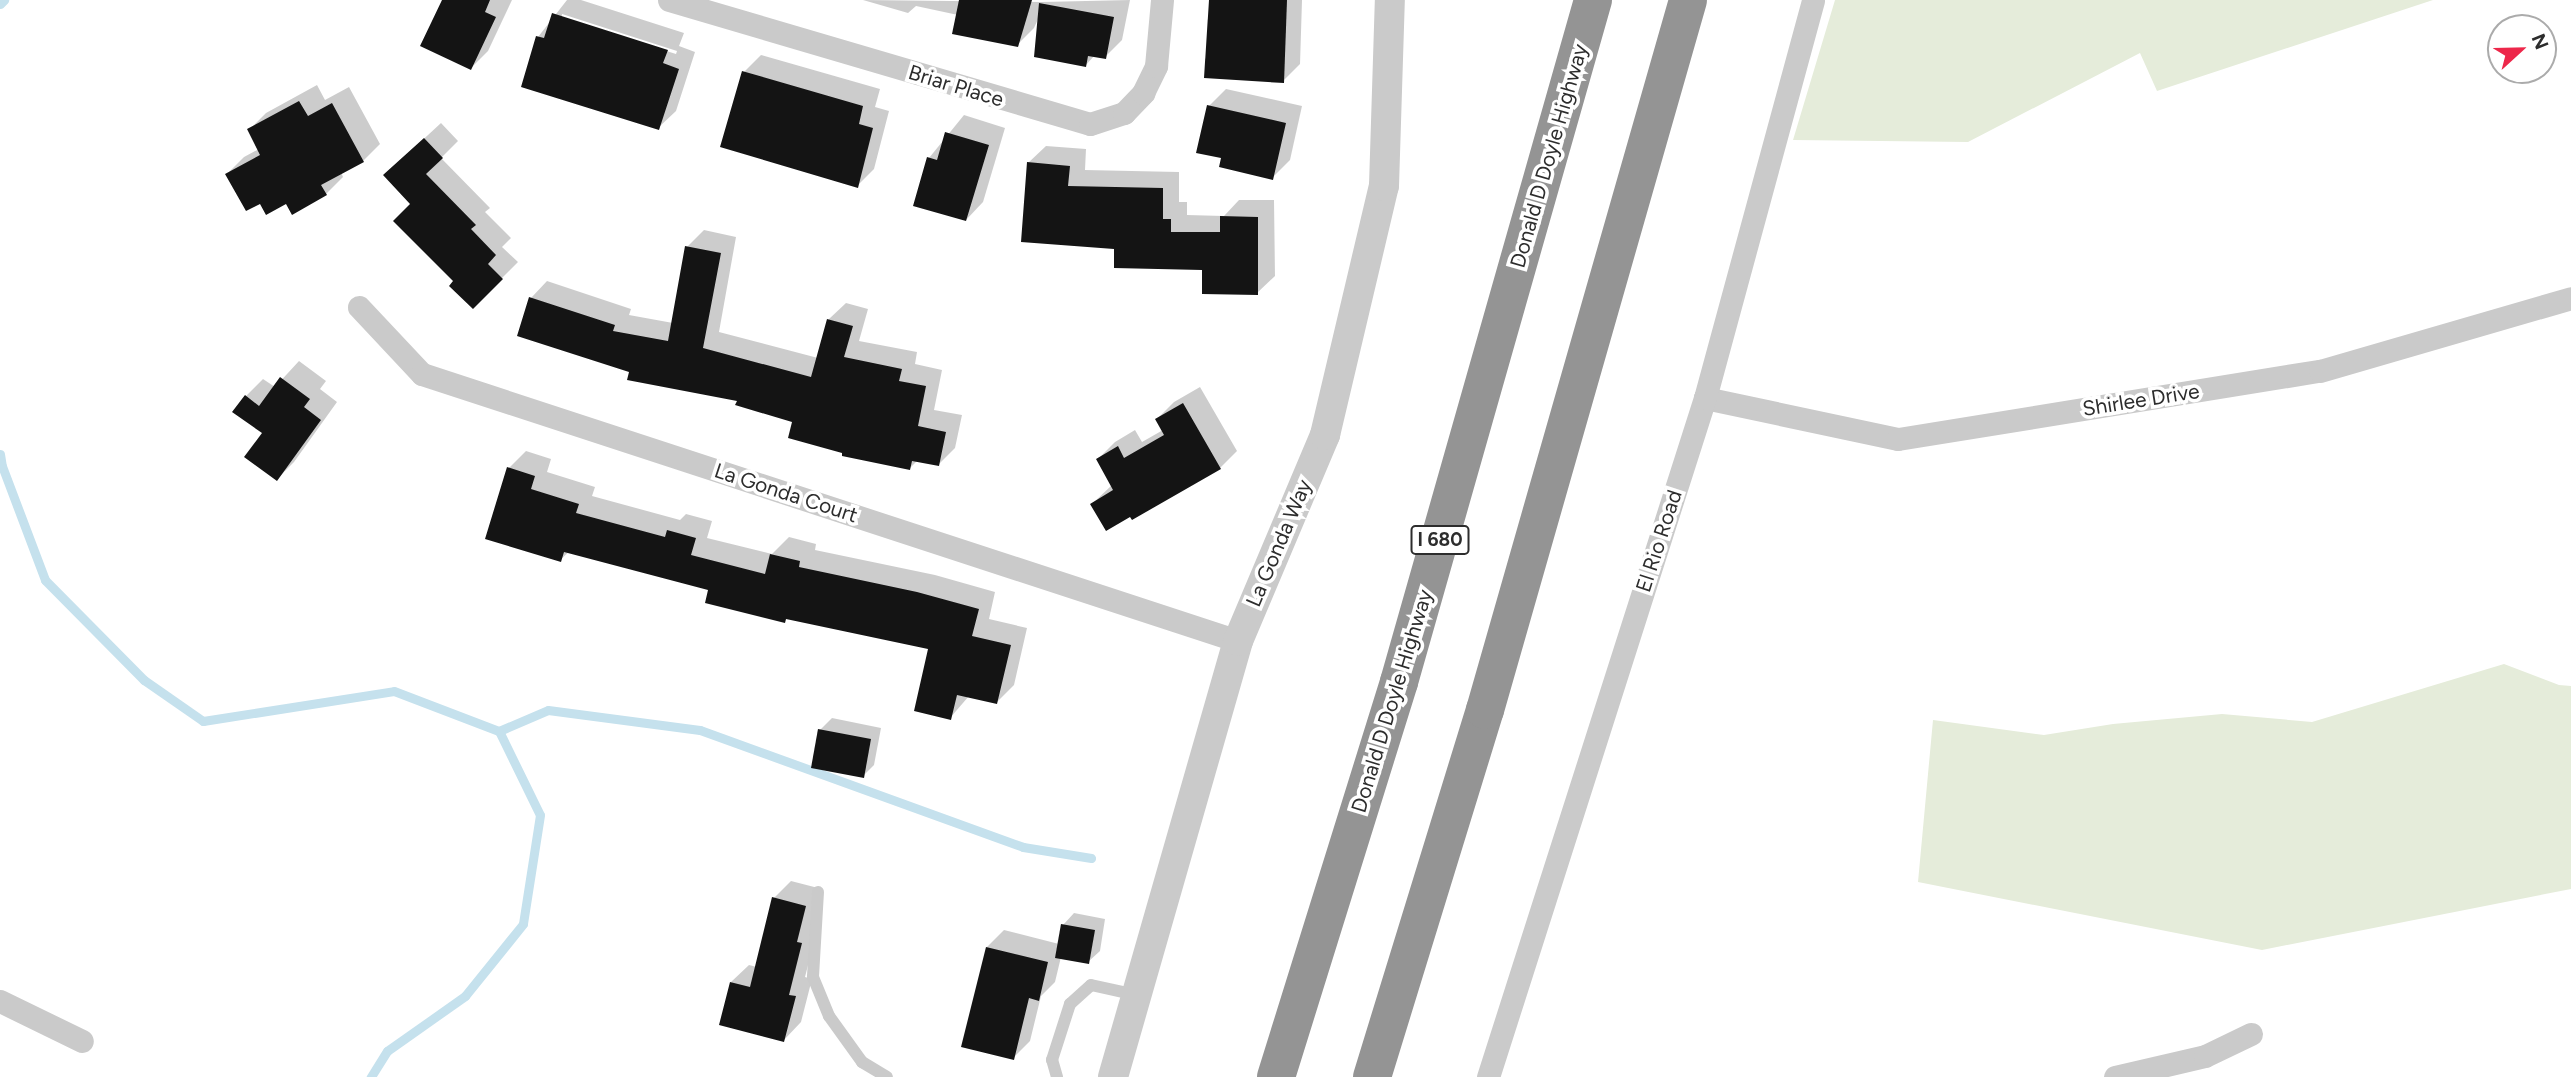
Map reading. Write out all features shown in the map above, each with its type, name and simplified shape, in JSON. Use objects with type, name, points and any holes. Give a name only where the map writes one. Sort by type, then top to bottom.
[{"type":"highway","name":"Donald D Doyle Highway","points":[[1276,1077],[1402,669],[1593,0]]},
{"type":"highway","points":[[1372,1077],[1485,710],[1688,0]]},
{"type":"street","name":"Briar Place","points":[[669,0],[1090,124],[1124,113],[1143,93],[1156,66],[1162,0]]},
{"type":"street","name":"La Gonda Way","points":[[1113,1077],[1238,641],[1325,435],[1384,186],[1390,0]]},
{"type":"street","name":"El Rio Road","points":[[1490,1077],[1705,398],[1813,0]]},
{"type":"street","name":"Shirlee Drive","points":[[1705,398],[1898,439],[2320,371],[2571,298]]},
{"type":"street","name":"La Gonda Court","points":[[359,307],[422,374],[1238,641]]},
{"type":"street","points":[[0,1001],[82,1041]]},
{"type":"street","points":[[2115,1077],[2205,1056],[2251,1034]]},
{"type":"lane","points":[[818,892],[813,977],[829,1016],[862,1062],[887,1077]]},
{"type":"lane","points":[[1057,1077],[1052,1060],[1070,1004],[1091,985],[1136,995]]},
{"type":"green space","points":[[1835,0],[2433,0],[2157,91],[2140,53],[1968,142],[1793,140]]},
{"type":"green space","points":[[2504,664],[2559,685],[2571,686],[2571,889],[2262,950],[1918,882],[1933,720],[2044,735],[2113,724],[2222,714],[2312,722]]},
{"type":"building","points":[[442,0],[490,0],[485,12],[496,17],[471,70],[420,46]]},
{"type":"building","points":[[959,0],[1032,0],[1018,47],[952,34]]},
{"type":"building","points":[[1209,0],[1287,0],[1284,83],[1204,78]]},
{"type":"building","points":[[1039,3],[1114,17],[1106,59],[1088,56],[1086,67],[1034,57]]},
{"type":"building","points":[[552,13],[668,50],[663,63],[679,69],[659,130],[521,87],[536,36],[544,38]]},
{"type":"building","points":[[742,71],[863,106],[859,124],[873,128],[858,188],[720,147]]},
{"type":"building","points":[[299,101],[308,116],[332,103],[364,162],[321,185],[327,195],[292,215],[286,204],[266,215],[260,204],[246,211],[225,174],[260,155],[247,129]]},
{"type":"building","points":[[1207,105],[1286,123],[1273,180],[1219,167],[1221,158],[1196,153]]},
{"type":"building","points":[[945,132],[989,145],[966,221],[913,206],[927,157],[937,160]]},
{"type":"building","points":[[424,138],[443,158],[426,174],[476,225],[471,229],[496,255],[488,264],[503,279],[473,309],[449,286],[453,281],[393,221],[410,204],[383,175]]},
{"type":"building","points":[[1027,162],[1070,166],[1068,186],[1163,188],[1163,219],[1171,219],[1171,232],[1220,232],[1220,216],[1258,217],[1258,295],[1202,294],[1202,270],[1114,268],[1114,249],[1021,242]]},
{"type":"building","points":[[685,246],[721,253],[703,348],[811,377],[827,319],[853,326],[844,357],[902,369],[899,381],[926,386],[918,426],[946,432],[939,466],[912,461],[910,470],[842,456],[842,453],[788,438],[792,422],[735,405],[737,401],[627,380],[629,372],[517,336],[529,297],[615,325],[613,331],[668,341]]},
{"type":"building","points":[[280,377],[310,399],[304,407],[321,420],[277,481],[244,457],[262,433],[232,412],[245,395],[259,406]]},
{"type":"building","points":[[1183,403],[1221,469],[1132,520],[1130,517],[1106,531],[1090,504],[1113,490],[1096,459],[1118,446],[1124,458],[1164,435],[1155,419]]},
{"type":"building","points":[[507,467],[535,476],[531,489],[579,504],[576,513],[665,537],[667,530],[696,538],[691,555],[765,574],[770,554],[800,561],[799,567],[917,592],[979,609],[972,636],[1011,645],[997,704],[957,695],[951,720],[914,711],[928,649],[786,619],[785,623],[705,603],[708,590],[564,552],[561,562],[485,539]]},
{"type":"building","points":[[818,729],[871,739],[864,778],[811,768]]},
{"type":"building","points":[[772,897],[806,906],[797,942],[802,943],[789,995],[796,996],[784,1042],[719,1025],[730,982],[750,987]]},
{"type":"building","points":[[1061,924],[1095,930],[1089,964],[1055,958]]},
{"type":"building","points":[[986,947],[1048,962],[1039,1001],[1029,998],[1014,1060],[961,1047]]},
{"type":"waterway","points":[[0,4],[4,0]]},
{"type":"waterway","points":[[0,454],[2,466],[45,580],[144,680],[203,721],[394,691],[499,731],[540,815],[523,924],[465,996],[387,1051],[371,1077]]},
{"type":"waterway","points":[[499,731],[548,710],[700,730],[1023,847],[1091,858]]}]
